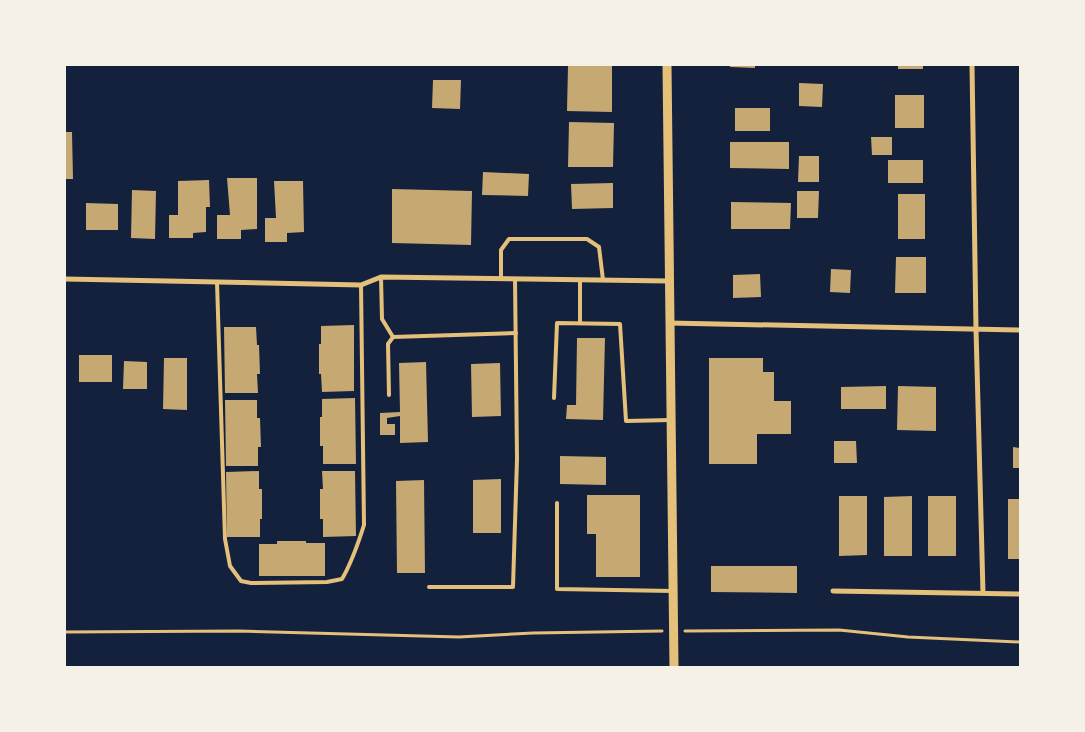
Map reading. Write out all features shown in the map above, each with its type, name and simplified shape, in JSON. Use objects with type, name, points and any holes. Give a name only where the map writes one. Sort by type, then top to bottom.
[{"type":"street","points":[[667,65],[674,667]]},
{"type":"street","points":[[972,65],[983,593]]},
{"type":"street","points":[[65,279],[361,285],[381,277],[669,281]]},
{"type":"street","points":[[670,324],[1020,330]]},
{"type":"street","points":[[833,591],[1020,594]]},
{"type":"lane","points":[[501,278],[502,250],[510,239],[587,239],[599,246],[603,280]]},
{"type":"lane","points":[[381,277],[382,319],[393,337]]},
{"type":"lane","points":[[429,587],[513,587],[517,459],[515,279]]},
{"type":"lane","points":[[580,280],[580,324]]},
{"type":"lane","points":[[217,282],[225,539],[230,566],[242,581],[251,583],[327,582],[342,579],[355,551],[364,525],[361,285]]},
{"type":"lane","points":[[554,398],[556,323],[620,324],[626,421],[671,420]]},
{"type":"lane","points":[[393,337],[516,333]]},
{"type":"lane","points":[[389,394],[388,344],[393,337]]},
{"type":"lane","points":[[557,503],[558,589],[673,591]]},
{"type":"path","points":[[697,631],[839,630],[908,637],[1020,642]]},
{"type":"path","points":[[65,632],[239,631],[459,637],[533,632],[651,632]]},
{"type":"building","points":[[730,65],[755,65],[755,68],[730,67]]},
{"type":"building","points":[[898,65],[923,65],[923,69],[898,69]]},
{"type":"building","points":[[568,66],[612,66],[612,112],[567,111]]},
{"type":"building","points":[[433,80],[461,80],[460,109],[432,108]]},
{"type":"building","points":[[799,83],[823,84],[822,107],[799,106]]},
{"type":"building","points":[[895,95],[924,95],[924,128],[895,128]]},
{"type":"building","points":[[735,108],[770,108],[770,131],[735,131]]},
{"type":"building","points":[[569,122],[614,123],[613,167],[568,167]]},
{"type":"building","points":[[65,132],[72,132],[73,179],[65,179]]},
{"type":"building","points":[[871,137],[892,137],[892,155],[872,155]]},
{"type":"building","points":[[730,142],[789,142],[789,169],[730,168]]},
{"type":"building","points":[[799,156],[819,156],[819,182],[798,182]]},
{"type":"building","points":[[888,160],[923,160],[923,183],[888,183]]},
{"type":"building","points":[[483,172],[529,174],[528,196],[482,195]]},
{"type":"building","points":[[227,178],[257,178],[257,229],[241,230],[241,239],[217,239],[217,215],[230,215]]},
{"type":"building","points":[[209,180],[210,207],[206,207],[206,232],[193,233],[193,238],[169,238],[169,215],[178,215],[178,181]]},
{"type":"building","points":[[274,181],[303,181],[304,232],[287,233],[287,242],[265,242],[265,218],[276,218]]},
{"type":"building","points":[[613,183],[613,208],[572,209],[571,184]]},
{"type":"building","points":[[392,189],[472,191],[471,245],[392,243]]},
{"type":"building","points":[[132,190],[156,191],[155,239],[131,238]]},
{"type":"building","points":[[797,191],[819,191],[818,218],[797,218]]},
{"type":"building","points":[[898,194],[925,194],[925,239],[898,239]]},
{"type":"building","points":[[731,202],[791,203],[790,229],[731,229]]},
{"type":"building","points":[[86,203],[118,204],[118,230],[86,230]]},
{"type":"building","points":[[896,257],[926,257],[926,293],[895,293]]},
{"type":"building","points":[[831,269],[851,270],[850,293],[830,292]]},
{"type":"building","points":[[760,274],[761,297],[733,298],[733,275]]},
{"type":"building","points":[[354,325],[354,391],[322,392],[321,374],[319,374],[321,326]]},
{"type":"building","points":[[224,327],[256,327],[260,374],[257,374],[258,393],[225,393]]},
{"type":"building","points":[[577,338],[605,338],[603,420],[566,419],[567,405],[576,405]]},
{"type":"building","points":[[79,355],[112,355],[112,382],[79,382]]},
{"type":"building","points":[[164,358],[187,358],[187,410],[163,409]]},
{"type":"building","points":[[709,358],[763,358],[763,372],[774,372],[774,401],[791,401],[791,434],[757,434],[757,464],[709,464]]},
{"type":"building","points":[[124,361],[147,362],[147,389],[123,389]]},
{"type":"building","points":[[426,362],[428,442],[400,443],[400,416],[387,418],[387,424],[395,424],[395,435],[380,435],[380,413],[400,412],[399,363]]},
{"type":"building","points":[[500,363],[501,416],[472,417],[471,364]]},
{"type":"building","points":[[886,386],[886,409],[841,409],[841,387]]},
{"type":"building","points":[[898,386],[936,387],[936,431],[897,430]]},
{"type":"building","points":[[355,398],[356,464],[323,464],[323,446],[320,446],[322,399]]},
{"type":"building","points":[[225,400],[257,400],[257,418],[260,418],[261,447],[258,447],[258,466],[226,466]]},
{"type":"building","points":[[834,441],[856,441],[857,463],[834,463]]},
{"type":"building","points":[[1013,447],[1020,448],[1020,468],[1013,468]]},
{"type":"building","points":[[560,456],[606,457],[606,485],[560,484]]},
{"type":"building","points":[[259,471],[259,489],[262,489],[260,537],[227,537],[226,472]]},
{"type":"building","points":[[322,471],[355,471],[356,536],[323,537],[323,519],[320,519],[320,489],[323,489]]},
{"type":"building","points":[[501,479],[501,533],[473,533],[473,480]]},
{"type":"building","points":[[424,480],[425,573],[397,573],[396,481]]},
{"type":"building","points":[[587,495],[640,495],[640,577],[596,577],[596,534],[587,534]]},
{"type":"building","points":[[839,496],[867,496],[867,555],[839,556]]},
{"type":"building","points":[[912,496],[912,556],[884,556],[884,497]]},
{"type":"building","points":[[928,496],[956,496],[956,556],[928,556]]},
{"type":"building","points":[[1008,499],[1020,499],[1020,559],[1008,559]]},
{"type":"building","points":[[277,541],[325,543],[325,576],[259,576],[259,544],[277,544]]},
{"type":"building","points":[[711,566],[797,566],[797,593],[711,592]]}]
